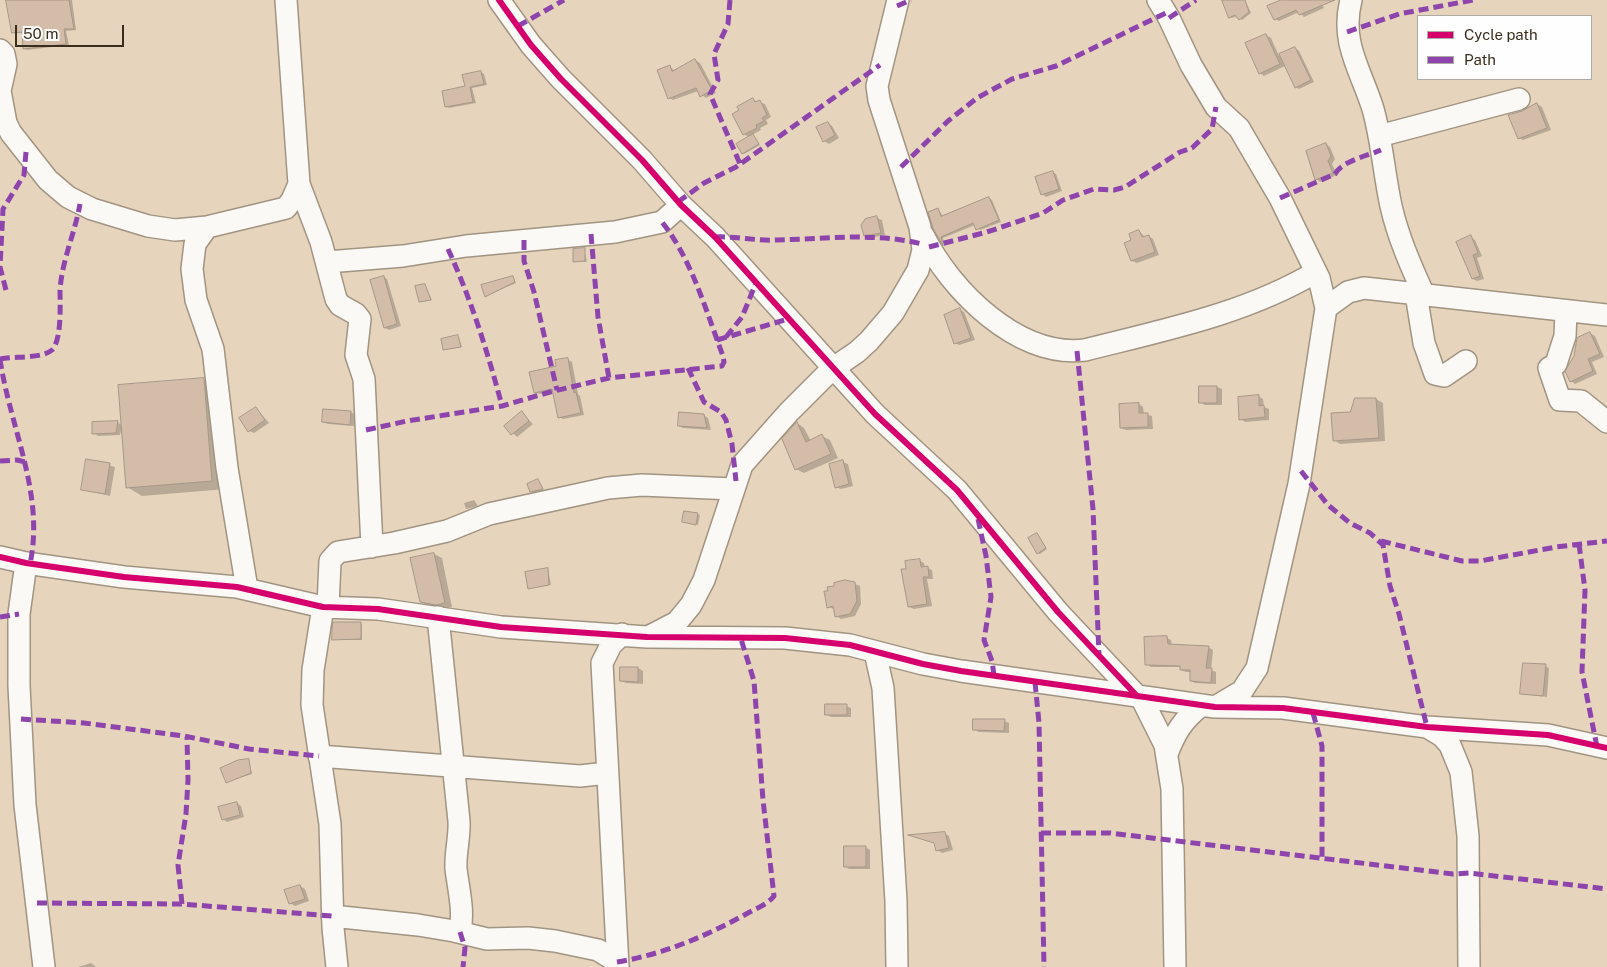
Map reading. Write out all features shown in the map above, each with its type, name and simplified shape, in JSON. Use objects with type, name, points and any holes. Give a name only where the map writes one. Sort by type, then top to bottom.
[{"type":"street","points":[[286,0],[299,184],[327,262],[338,302],[356,314],[360,319],[356,356],[364,379],[372,547]]},
{"type":"street","points":[[499,0],[531,45],[642,160],[681,205],[715,237],[832,369],[875,414],[958,490],[1058,612],[1139,696],[1160,732],[1167,754],[1172,788],[1175,967]]},
{"type":"street","points":[[898,0],[880,65],[877,92],[921,232],[942,266],[986,316],[995,323],[1058,350],[1085,350],[1232,311],[1260,301],[1316,272]]},
{"type":"street","points":[[1158,0],[1169,18],[1191,65],[1216,107],[1239,128],[1280,198],[1322,286],[1326,308],[1299,484],[1257,668],[1242,691],[1186,718],[1178,728],[1167,754]]},
{"type":"street","points":[[1351,0],[1347,32],[1349,45],[1373,109],[1392,208],[1420,295],[1424,343],[1435,374],[1444,376],[1466,361]]},
{"type":"street","points":[[0,50],[4,54],[6,64],[0,92],[6,123],[11,133],[48,180],[62,192],[92,209],[159,229],[207,227],[286,208],[299,184]]},
{"type":"street","points":[[1379,136],[1519,99]]},
{"type":"street","points":[[327,262],[403,256],[466,246],[615,232],[662,222],[681,205]]},
{"type":"street","points":[[207,227],[194,244],[192,269],[196,300],[212,349],[226,468],[247,589]]},
{"type":"street","points":[[648,637],[677,622],[691,605],[704,580],[742,465],[832,369],[857,352],[893,313],[922,260],[921,232]]},
{"type":"street","points":[[1326,308],[1348,292],[1364,288],[1566,312],[1607,315]]},
{"type":"street","points":[[1566,312],[1562,347],[1556,364],[1549,368],[1560,400],[1581,401],[1607,422]]},
{"type":"street","points":[[337,967],[332,916],[330,824],[312,704],[313,670],[325,607],[329,570],[334,556],[344,551],[447,531],[489,514],[520,506],[608,488],[652,485],[733,489]]},
{"type":"street","points":[[0,557],[26,563],[124,577],[247,589],[325,607],[378,608],[501,627],[648,637],[785,638],[850,645],[961,671],[1209,706],[1283,708],[1427,727],[1548,735],[1607,748]]},
{"type":"street","points":[[26,563],[19,614],[19,686],[25,805],[44,967]]},
{"type":"street","points":[[438,617],[460,839],[456,868],[463,916],[460,932]]},
{"type":"street","points":[[585,632],[602,664],[618,964]]},
{"type":"street","points":[[602,664],[611,645],[622,634]]},
{"type":"street","points":[[875,652],[883,688],[897,910],[897,967]]},
{"type":"street","points":[[1427,727],[1442,736],[1450,745],[1461,772],[1468,836],[1469,967]]},
{"type":"street","points":[[319,756],[580,776],[607,773]]},
{"type":"street","points":[[332,916],[418,925],[460,932],[487,940],[528,938],[555,941],[598,950],[618,964]]},
{"type":"building","points":[[6,0],[69,0],[74,29],[64,29],[66,44],[23,49],[22,32],[12,33]]},
{"type":"building","points":[[1222,0],[1245,0],[1249,12],[1239,20],[1235,15],[1229,18]]},
{"type":"building","points":[[1281,0],[1335,0],[1299,15],[1296,10],[1274,20],[1267,6]]},
{"type":"building","points":[[1266,34],[1280,64],[1259,74],[1245,43]]},
{"type":"building","points":[[1295,47],[1311,80],[1295,88],[1279,54]]},
{"type":"building","points":[[695,59],[712,90],[700,97],[696,88],[668,99],[657,70],[670,65],[672,71]]},
{"type":"building","points":[[481,71],[484,84],[470,87],[473,102],[445,107],[442,91],[465,86],[462,75]]},
{"type":"building","points":[[753,98],[755,102],[760,100],[767,115],[762,118],[764,121],[756,125],[757,128],[743,135],[732,114],[739,110],[737,107]]},
{"type":"building","points":[[1537,103],[1547,128],[1518,139],[1508,115],[1522,111]]},
{"type":"building","points":[[828,122],[835,135],[823,142],[816,127]]},
{"type":"building","points":[[753,134],[759,144],[742,154],[736,144]]},
{"type":"building","points":[[1326,143],[1331,156],[1328,161],[1333,173],[1315,180],[1306,151]]},
{"type":"building","points":[[1053,171],[1059,189],[1041,195],[1035,177]]},
{"type":"building","points":[[989,197],[999,220],[976,230],[973,223],[941,237],[943,246],[933,228],[928,212],[938,208],[941,216]]},
{"type":"building","points":[[877,216],[881,233],[864,236],[861,225],[865,219]]},
{"type":"building","points":[[1139,230],[1142,237],[1149,235],[1155,252],[1131,261],[1124,243],[1131,240],[1129,234]]},
{"type":"building","points":[[1471,235],[1478,253],[1473,255],[1480,276],[1472,279],[1456,242]]},
{"type":"building","points":[[585,248],[585,261],[573,262],[573,249]]},
{"type":"building","points":[[384,276],[397,324],[384,328],[370,280]]},
{"type":"building","points":[[513,276],[515,282],[485,297],[481,285]]},
{"type":"building","points":[[425,284],[431,300],[419,302],[415,286]]},
{"type":"building","points":[[960,308],[971,338],[954,344],[944,315]]},
{"type":"building","points":[[1590,332],[1600,354],[1588,359],[1593,371],[1570,382],[1565,371],[1574,356],[1577,338]]},
{"type":"building","points":[[458,335],[461,347],[443,350],[441,339]]},
{"type":"building","points":[[568,358],[574,393],[576,392],[581,413],[558,418],[552,389],[534,393],[529,372],[556,366],[555,360]]},
{"type":"building","points":[[204,378],[212,481],[126,488],[118,385]]},
{"type":"building","points":[[1199,386],[1217,386],[1217,403],[1199,403]]},
{"type":"building","points":[[1259,395],[1259,406],[1264,405],[1265,417],[1239,420],[1238,397]]},
{"type":"building","points":[[1355,398],[1376,398],[1379,438],[1333,441],[1331,413],[1350,412]]},
{"type":"building","points":[[1139,403],[1139,413],[1148,413],[1148,427],[1120,428],[1119,404]]},
{"type":"building","points":[[256,407],[265,420],[248,432],[239,418]]},
{"type":"building","points":[[323,409],[351,411],[350,425],[322,422]]},
{"type":"building","points":[[522,411],[529,421],[511,435],[504,426]]},
{"type":"building","points":[[679,412],[704,414],[707,428],[678,426]]},
{"type":"building","points":[[118,421],[116,433],[92,434],[92,422]]},
{"type":"building","points":[[797,422],[806,442],[822,434],[831,454],[795,470],[782,439]]},
{"type":"building","points":[[86,459],[110,463],[105,494],[81,490]]},
{"type":"building","points":[[843,460],[849,484],[835,488],[829,464]]},
{"type":"building","points":[[538,479],[543,489],[530,492],[527,484]]},
{"type":"building","points":[[684,511],[698,513],[696,525],[682,522]]},
{"type":"building","points":[[1037,533],[1046,548],[1037,554],[1028,538]]},
{"type":"building","points":[[434,553],[445,603],[436,605],[420,602],[410,558]]},
{"type":"building","points":[[920,559],[921,567],[928,566],[929,577],[923,577],[927,604],[908,607],[901,569],[906,569],[905,561]]},
{"type":"building","points":[[548,568],[549,585],[528,589],[525,572]]},
{"type":"building","points":[[845,580],[855,582],[857,601],[850,614],[835,617],[833,606],[827,608],[824,591],[828,591],[827,587],[834,586],[834,583]]},
{"type":"building","points":[[333,622],[361,622],[361,639],[332,640]]},
{"type":"building","points":[[1167,636],[1168,644],[1209,646],[1206,668],[1212,668],[1211,683],[1190,681],[1190,670],[1180,670],[1180,666],[1145,665],[1144,637]]},
{"type":"building","points":[[1523,663],[1546,664],[1543,696],[1520,694]]},
{"type":"building","points":[[620,667],[638,667],[638,682],[620,681]]},
{"type":"building","points":[[825,704],[847,704],[847,715],[825,715]]},
{"type":"building","points":[[973,719],[1005,719],[1004,731],[973,730]]},
{"type":"building","points":[[249,759],[251,773],[226,783],[220,768],[238,760]]},
{"type":"building","points":[[237,802],[240,815],[222,820],[218,807]]},
{"type":"building","points":[[945,832],[949,848],[936,851],[934,843],[908,835]]},
{"type":"building","points":[[844,846],[866,846],[866,867],[844,867]]},
{"type":"building","points":[[300,885],[305,899],[289,904],[284,890]]},
{"type":"marked path","points":[[518,26],[564,0]]},
{"type":"marked path","points":[[730,0],[728,24],[714,54],[718,80],[710,94],[740,164]]},
{"type":"marked path","points":[[897,6],[911,0]]},
{"type":"marked path","points":[[1169,18],[1196,0]]},
{"type":"marked path","points":[[1347,32],[1399,14],[1473,0]]},
{"type":"marked path","points":[[901,167],[948,121],[977,98],[1012,79],[1056,66],[1166,13]]},
{"type":"marked path","points":[[678,202],[704,183],[736,167],[880,65]]},
{"type":"marked path","points":[[929,247],[987,232],[1043,213],[1063,200],[1094,189],[1114,190],[1125,187],[1180,152],[1192,148],[1212,129],[1216,107]]},
{"type":"marked path","points":[[1280,198],[1335,174],[1338,169],[1355,159],[1381,150]]},
{"type":"marked path","points":[[6,290],[0,267],[3,209],[24,175],[26,152]]},
{"type":"marked path","points":[[0,359],[42,355],[52,350],[55,345],[60,321],[61,279],[80,204]]},
{"type":"marked path","points":[[366,430],[407,421],[502,406],[609,378],[722,366],[724,362],[723,356],[690,269],[673,237],[662,222]]},
{"type":"marked path","points":[[591,234],[598,317],[609,378]]},
{"type":"marked path","points":[[715,237],[768,240],[868,237],[904,240],[922,244]]},
{"type":"marked path","points":[[524,240],[524,261],[534,292],[557,390]]},
{"type":"marked path","points":[[448,249],[478,326],[502,406]]},
{"type":"marked path","points":[[726,337],[742,317],[756,283]]},
{"type":"marked path","points":[[717,340],[788,319]]},
{"type":"marked path","points":[[1077,351],[1093,509],[1099,655]]},
{"type":"marked path","points":[[0,359],[30,487],[33,512],[30,564]]},
{"type":"marked path","points":[[688,368],[704,402],[721,412],[726,420],[732,444],[736,481]]},
{"type":"marked path","points":[[0,461],[17,460],[25,462]]},
{"type":"marked path","points":[[1301,471],[1328,505],[1350,523],[1370,533],[1383,545],[1390,586],[1399,614],[1427,727]]},
{"type":"marked path","points":[[978,519],[986,556],[991,597],[984,640],[992,661],[994,675]]},
{"type":"marked path","points":[[1381,541],[1462,561],[1480,561],[1556,547],[1607,541]]},
{"type":"marked path","points":[[1579,544],[1585,590],[1582,672],[1597,747]]},
{"type":"marked path","points":[[0,617],[19,614]]},
{"type":"marked path","points":[[617,962],[652,954],[701,937],[762,906],[774,896],[763,800],[754,681],[741,639]]},
{"type":"marked path","points":[[1035,682],[1039,723],[1044,967]]},
{"type":"marked path","points":[[1313,713],[1322,746],[1322,857]]},
{"type":"marked path","points":[[21,719],[84,723],[184,736],[249,749],[319,756]]},
{"type":"marked path","points":[[182,904],[178,865],[186,814],[188,780],[187,737]]},
{"type":"marked path","points":[[1041,833],[1110,833],[1453,874],[1469,873],[1607,889]]},
{"type":"marked path","points":[[37,903],[182,904],[332,916]]},
{"type":"marked path","points":[[460,932],[465,948],[463,967]]},
{"type":"cycle path","points":[[499,0],[531,45],[561,79],[642,160],[681,205],[715,237],[875,414],[957,490],[1058,612],[1137,696]]},
{"type":"cycle path","points":[[0,557],[26,563],[124,577],[237,587],[323,607],[378,609],[501,627],[647,637],[785,638],[850,645],[923,664],[961,671],[1215,707],[1283,708],[1427,727],[1548,735],[1607,748]]}]
